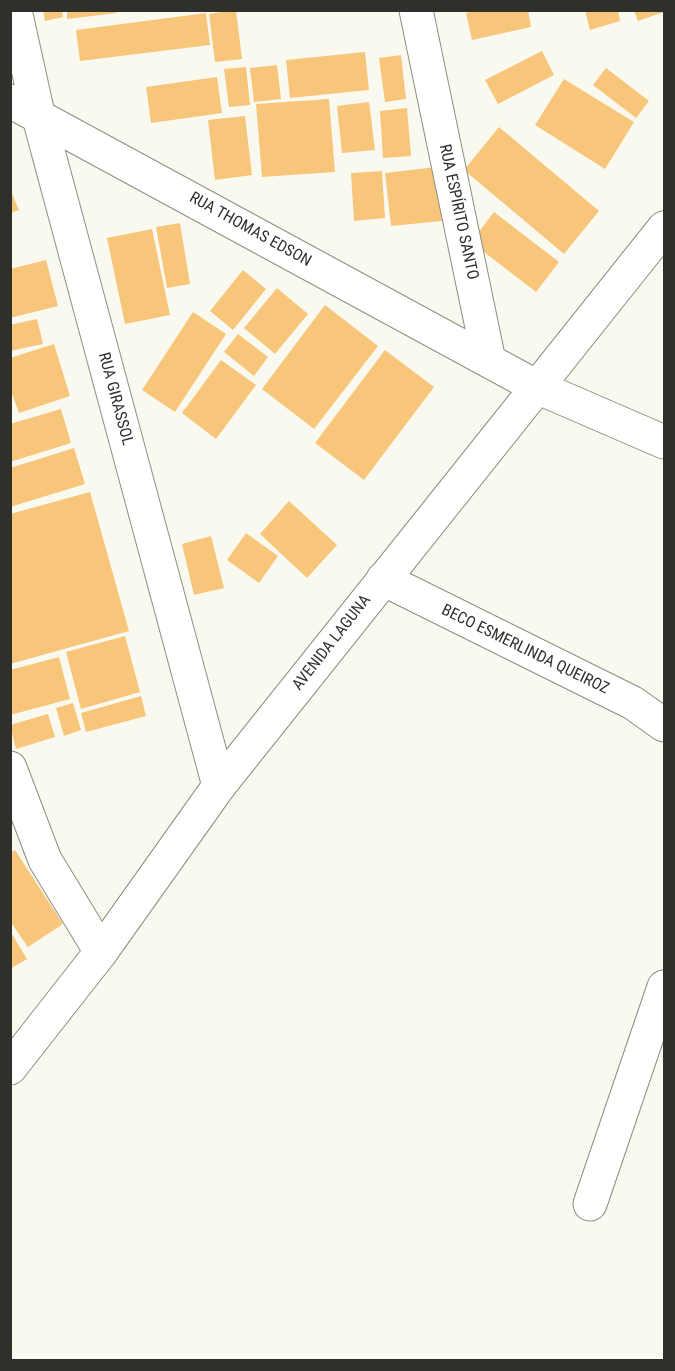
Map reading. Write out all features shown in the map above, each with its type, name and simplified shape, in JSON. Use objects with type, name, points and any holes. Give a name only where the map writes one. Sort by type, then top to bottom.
[{"type":"street","name":"RUA GIRASSOL","points":[[15,10],[24,108],[219,786]]},
{"type":"street","name":"RUA ESPÍRITO SANTO","points":[[416,10],[489,361]]},
{"type":"street","name":"RUA THOMAS EDSON","points":[[24,108],[489,361]]},
{"type":"street","name":"AVENIDA LAGUNA","points":[[10,1068],[101,952],[219,786],[664,228]]},
{"type":"street","points":[[489,361],[537,387],[664,442]]},
{"type":"street","name":"BECO ESMERLINDA QUEIROZ","points":[[382,579],[633,703],[664,725]]},
{"type":"street","points":[[10,768],[45,860],[101,952]]},
{"type":"street","points":[[590,1204],[664,987]]},
{"type":"building","points":[[43,10],[62,10],[63,17],[45,21]]},
{"type":"building","points":[[67,10],[116,10],[117,13],[67,19]]},
{"type":"building","points":[[236,10],[242,59],[215,62],[209,14]]},
{"type":"building","points":[[477,10],[528,10],[531,27],[472,40],[466,13]]},
{"type":"building","points":[[585,10],[618,10],[620,21],[590,30]]},
{"type":"building","points":[[634,10],[664,10],[664,12],[638,21]]},
{"type":"building","points":[[206,13],[210,45],[80,61],[76,30]]},
{"type":"building","points":[[542,51],[554,75],[498,104],[485,80]]},
{"type":"building","points":[[365,52],[369,90],[290,98],[286,60]]},
{"type":"building","points":[[401,55],[406,99],[385,102],[379,58]]},
{"type":"building","points":[[277,65],[281,99],[254,102],[250,68]]},
{"type":"building","points":[[246,67],[250,105],[229,107],[224,69]]},
{"type":"building","points":[[606,68],[649,101],[636,118],[593,85]]},
{"type":"building","points":[[217,77],[222,113],[151,123],[146,87]]},
{"type":"building","points":[[564,79],[634,122],[605,169],[535,125]]},
{"type":"building","points":[[329,99],[335,172],[262,177],[256,104]]},
{"type":"building","points":[[369,102],[375,150],[342,153],[337,106]]},
{"type":"building","points":[[407,108],[411,156],[383,158],[380,111]]},
{"type":"building","points":[[245,116],[252,175],[215,180],[208,120]]},
{"type":"building","points":[[499,127],[599,211],[564,254],[464,170]]},
{"type":"building","points":[[436,167],[442,221],[391,226],[385,173]]},
{"type":"building","points":[[382,171],[385,218],[354,221],[351,173]]},
{"type":"building","points":[[10,189],[19,210],[10,213]]},
{"type":"building","points":[[494,212],[559,262],[536,292],[471,242]]},
{"type":"building","points":[[180,223],[190,284],[167,288],[156,227]]},
{"type":"building","points":[[152,229],[170,315],[125,324],[107,238]]},
{"type":"building","points":[[46,260],[58,306],[10,318],[10,269]]},
{"type":"building","points":[[243,270],[266,289],[233,330],[210,311]]},
{"type":"building","points":[[277,288],[308,314],[275,354],[244,328]]},
{"type":"building","points":[[325,305],[378,346],[314,429],[262,389]]},
{"type":"building","points":[[193,312],[226,334],[175,412],[142,390]]},
{"type":"building","points":[[37,319],[43,344],[10,351],[10,325]]},
{"type":"building","points":[[238,334],[268,357],[254,376],[224,352]]},
{"type":"building","points":[[54,344],[70,396],[19,413],[10,388],[10,358]]},
{"type":"building","points":[[385,350],[434,387],[364,480],[315,443]]},
{"type":"building","points":[[221,360],[256,385],[216,439],[182,413]]},
{"type":"building","points":[[61,409],[71,443],[10,462],[10,424]]},
{"type":"building","points":[[74,448],[85,484],[10,507],[10,468]]},
{"type":"building","points":[[90,492],[129,631],[10,664],[10,514]]},
{"type":"building","points":[[289,501],[337,545],[307,578],[260,534]]},
{"type":"building","points":[[246,533],[278,556],[259,583],[227,560]]},
{"type":"building","points":[[211,536],[224,588],[194,595],[182,544]]},
{"type":"building","points":[[125,636],[140,692],[81,709],[66,652]]},
{"type":"building","points":[[59,657],[70,699],[10,715],[10,670]]},
{"type":"building","points":[[141,696],[146,716],[86,732],[81,713]]},
{"type":"building","points":[[73,703],[81,730],[64,736],[56,708]]},
{"type":"building","points":[[48,714],[55,737],[16,749],[10,725]]},
{"type":"building","points":[[15,850],[63,924],[28,947],[10,921],[10,853]]},
{"type":"building","points":[[10,931],[27,959],[10,969]]}]
